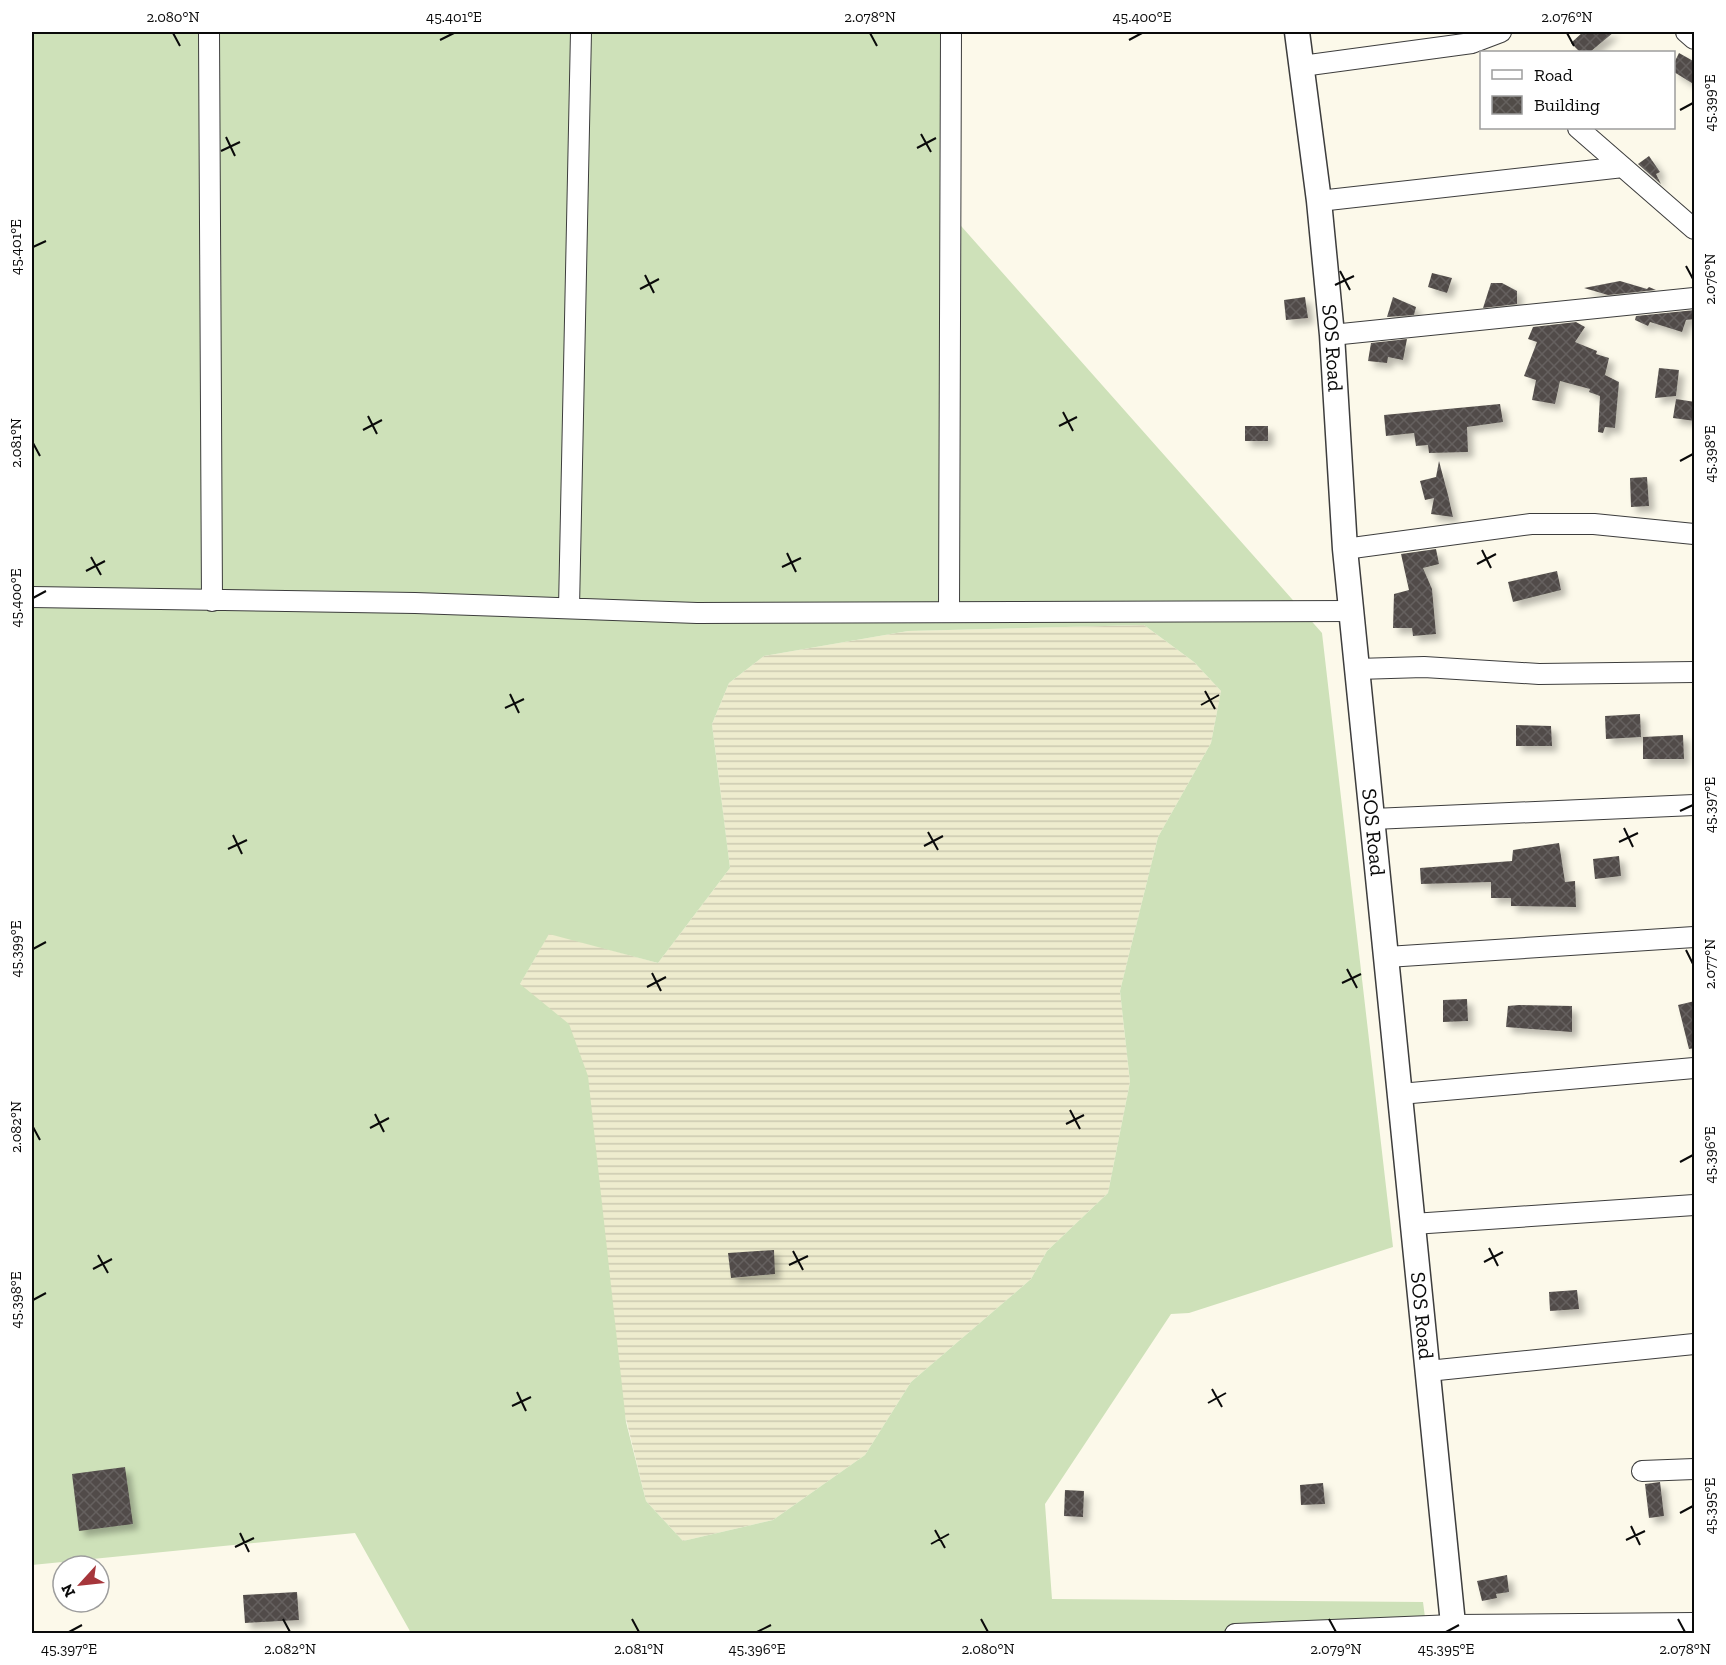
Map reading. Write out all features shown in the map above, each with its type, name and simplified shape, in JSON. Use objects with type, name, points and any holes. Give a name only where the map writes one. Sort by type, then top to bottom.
[{"type":"street","points":[[209,32],[212,601]]},
{"type":"street","points":[[569,608],[581,32]]},
{"type":"street","points":[[949,611],[951,32]]},
{"type":"street","name":"SOS Road","points":[[1297,32],[1319,201],[1332,335],[1345,549],[1454,1629]]},
{"type":"street","points":[[1302,66],[1480,42],[1501,32]]},
{"type":"street","points":[[1686,32],[1695,39]]},
{"type":"street","points":[[1579,129],[1695,229]]},
{"type":"street","points":[[1319,201],[1623,167]]},
{"type":"street","points":[[1332,335],[1695,298]]},
{"type":"street","points":[[1345,549],[1531,524],[1594,524],[1695,534]]},
{"type":"street","points":[[32,597],[415,603],[697,613],[1352,611]]},
{"type":"street","points":[[1357,669],[1424,667],[1539,674],[1695,672]]},
{"type":"street","points":[[1373,819],[1695,806]]},
{"type":"street","points":[[1386,957],[1695,937]]},
{"type":"street","points":[[1400,1094],[1695,1068]]},
{"type":"street","points":[[1413,1224],[1695,1205]]},
{"type":"street","points":[[1428,1371],[1695,1344]]},
{"type":"street","points":[[1642,1470],[1695,1469]]},
{"type":"street","points":[[1235,1634],[1695,1623]]},
{"type":"shaded area","points":[[1144,625],[1194,662],[1221,691],[1211,743],[1158,837],[1120,991],[1130,1082],[1108,1193],[1047,1251],[1031,1279],[911,1382],[865,1455],[773,1520],[683,1541],[646,1501],[520,984],[549,933],[658,963],[730,868],[712,724],[729,683],[764,656],[908,631]]},
{"type":"green space","points":[[32,32],[954,32],[946,209],[1322,633],[1393,1247],[1189,1313],[1171,1314],[1045,1504],[1052,1599],[1423,1602],[1427,1633],[411,1633],[355,1533],[111,1557],[111,1554],[51,1554],[51,1563],[32,1565]],"holes":[[[1144,625],[1194,662],[1221,691],[1211,743],[1158,837],[1120,991],[1130,1082],[1108,1193],[1047,1251],[1031,1279],[911,1382],[865,1455],[773,1520],[683,1541],[646,1501],[626,1422],[588,1076],[569,1024],[520,984],[549,934],[658,963],[730,868],[712,724],[729,683],[764,656],[908,631]]]},
{"type":"building","points":[[1583,32],[1614,32],[1591,51],[1579,51],[1571,43]]},
{"type":"building","points":[[1679,53],[1695,62],[1695,85],[1675,73],[1675,61]]},
{"type":"building","points":[[1649,156],[1660,172],[1656,174],[1661,184],[1638,164]]},
{"type":"building","points":[[1432,273],[1452,278],[1447,293],[1428,287]]},
{"type":"building","points":[[1620,281],[1656,290],[1608,295],[1584,288]]},
{"type":"building","points":[[1491,283],[1502,283],[1517,291],[1517,304],[1483,308]]},
{"type":"building","points":[[1305,297],[1308,318],[1286,320],[1284,300]]},
{"type":"building","points":[[1393,297],[1416,307],[1414,315],[1387,317]]},
{"type":"building","points":[[1695,310],[1695,319],[1686,320],[1682,332],[1650,322],[1648,326],[1635,320],[1636,316]]},
{"type":"building","points":[[1576,322],[1585,327],[1575,342],[1597,351],[1596,354],[1609,358],[1605,375],[1619,382],[1615,428],[1605,427],[1603,433],[1598,432],[1600,396],[1589,392],[1590,389],[1560,381],[1555,404],[1532,400],[1536,380],[1524,376],[1537,342],[1528,339],[1533,327]]},
{"type":"building","points":[[1407,339],[1403,360],[1388,357],[1387,363],[1368,361],[1371,343]]},
{"type":"building","points":[[1659,368],[1679,370],[1676,396],[1655,398]]},
{"type":"building","points":[[1676,399],[1695,402],[1695,421],[1673,418]]},
{"type":"building","points":[[1500,404],[1503,422],[1467,427],[1468,452],[1429,453],[1428,445],[1416,446],[1414,433],[1386,436],[1384,415]]},
{"type":"building","points":[[1245,426],[1268,426],[1268,441],[1245,441]]},
{"type":"building","points":[[1439,461],[1453,517],[1431,514],[1434,498],[1425,500],[1420,481],[1436,477]]},
{"type":"building","points":[[1647,477],[1649,506],[1631,507],[1630,478]]},
{"type":"building","points":[[1436,549],[1439,564],[1423,568],[1432,589],[1436,634],[1413,636],[1412,628],[1393,628],[1394,594],[1409,590],[1401,554]]},
{"type":"building","points":[[1557,571],[1561,590],[1513,602],[1508,582]]},
{"type":"building","points":[[1640,714],[1641,737],[1606,739],[1605,716]]},
{"type":"building","points":[[1516,725],[1551,726],[1552,746],[1516,746]]},
{"type":"building","points":[[1683,735],[1684,759],[1643,759],[1643,737]]},
{"type":"building","points":[[1559,843],[1565,882],[1575,881],[1576,907],[1511,906],[1511,898],[1491,898],[1491,882],[1421,884],[1420,868],[1512,861],[1513,850]]},
{"type":"building","points":[[1619,856],[1621,876],[1595,879],[1593,859]]},
{"type":"building","points":[[1467,999],[1468,1021],[1443,1022],[1443,1000]]},
{"type":"building","points":[[1695,1001],[1695,1048],[1689,1049],[1678,1005]]},
{"type":"building","points":[[1508,1006],[1572,1006],[1572,1032],[1506,1027]]},
{"type":"building","points":[[774,1250],[775,1274],[731,1278],[728,1253]]},
{"type":"building","points":[[1577,1290],[1579,1309],[1550,1311],[1549,1292]]},
{"type":"building","points":[[125,1467],[133,1524],[79,1531],[72,1474]]},
{"type":"building","points":[[1660,1482],[1664,1516],[1649,1518],[1645,1484]]},
{"type":"building","points":[[1323,1483],[1325,1504],[1301,1505],[1300,1485]]},
{"type":"building","points":[[1065,1490],[1084,1491],[1083,1517],[1064,1516]]},
{"type":"building","points":[[1507,1575],[1509,1592],[1496,1594],[1497,1598],[1482,1601],[1477,1581]]},
{"type":"building","points":[[297,1592],[299,1620],[245,1623],[243,1595]]}]
